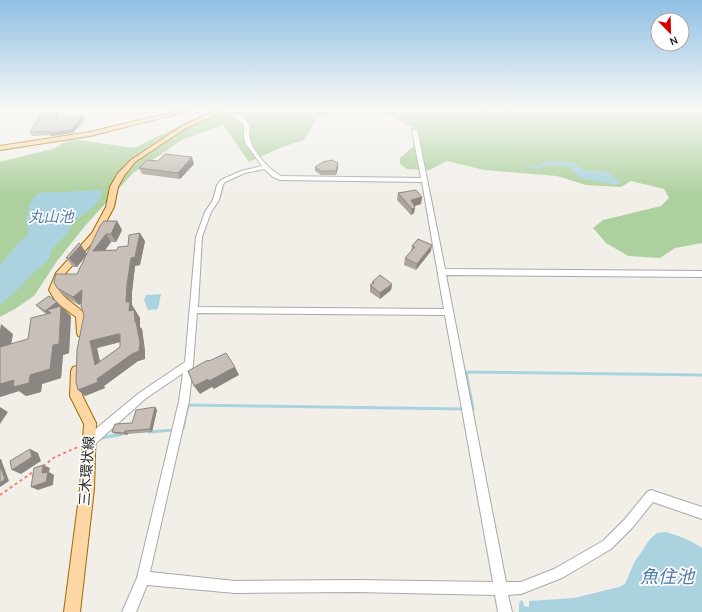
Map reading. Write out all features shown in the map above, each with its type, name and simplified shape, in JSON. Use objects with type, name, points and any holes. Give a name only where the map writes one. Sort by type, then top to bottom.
[{"type":"main road","points":[[0,148],[67,138]]},
{"type":"main road","points":[[80,343],[84,322],[81,313],[60,300],[54,290],[59,275],[95,235],[110,207],[114,187],[121,175],[133,161],[168,138]]},
{"type":"main road","name":"三木環状線","points":[[72,612],[87,489],[90,441],[90,423],[76,396],[78,357]]},
{"type":"street","points":[[246,138],[255,154],[275,176],[280,178],[424,180]]},
{"type":"street","points":[[416,138],[506,612]]},
{"type":"street","points":[[129,612],[143,578],[184,401],[194,310],[199,237],[208,212],[216,200],[223,180],[254,168],[267,167]]},
{"type":"street","points":[[441,272],[702,274]]},
{"type":"street","points":[[194,310],[448,312]]},
{"type":"street","points":[[90,441],[142,396],[189,364]]},
{"type":"street","points":[[143,578],[235,587],[355,586],[501,589],[521,588],[558,574],[607,545],[629,523],[651,496],[702,513]]},
{"type":"path","points":[[0,495],[55,457],[90,441]]},
{"type":"green space","points":[[156,138],[189,138],[182,140],[133,173],[85,226],[57,261],[34,296],[0,317],[0,162],[52,149],[72,139],[134,148]]},
{"type":"green space","points":[[232,138],[305,138],[304,140],[282,147],[249,162]]},
{"type":"green space","points":[[420,138],[702,138],[702,243],[675,248],[660,258],[628,256],[606,243],[593,228],[603,220],[661,206],[669,198],[664,189],[631,181],[621,187],[586,185],[557,176],[484,170],[447,161],[430,170],[407,169],[400,164],[400,158],[421,140]]},
{"type":"water","points":[[548,161],[573,163],[586,171],[606,171],[621,183],[612,185],[595,180],[585,180],[566,166],[549,165],[538,169],[517,163],[538,166]]},
{"type":"water","name":"丸山池","points":[[102,190],[100,199],[95,206],[72,224],[68,233],[52,249],[48,261],[33,273],[12,295],[0,304],[0,265],[19,242],[29,235],[26,222],[30,203],[38,193]]},
{"type":"water","points":[[161,294],[158,309],[148,310],[144,300],[146,295]]},
{"type":"water","name":"魚住池","points":[[666,532],[689,540],[702,548],[702,612],[519,612],[519,604],[521,600],[523,601],[524,606],[529,607],[529,601],[574,598],[619,587],[625,584],[634,563],[650,539],[657,533]]},
{"type":"building","points":[[165,154],[192,157],[178,173],[139,168],[147,160],[158,161]]},
{"type":"building","points":[[332,160],[338,163],[336,171],[321,171],[315,167],[323,162]]},
{"type":"building","points":[[416,190],[422,197],[411,200],[415,207],[412,209],[398,193]]},
{"type":"building","points":[[104,221],[117,221],[111,234],[106,234],[93,251],[117,250],[118,247],[128,246],[129,235],[140,233],[135,257],[131,258],[126,302],[130,302],[129,311],[134,310],[140,343],[139,351],[132,354],[97,379],[98,382],[78,390],[76,382],[77,350],[84,315],[81,306],[82,290],[73,297],[57,288],[54,282],[56,274],[77,274],[100,226]],"holes":[[[120,334],[120,347],[95,365],[90,341]]]},
{"type":"building","points":[[418,239],[432,245],[417,264],[405,258],[415,247],[412,246]]},
{"type":"building","points":[[79,243],[81,245],[69,258],[66,258]]},
{"type":"building","points":[[380,275],[392,284],[380,293],[370,285],[374,283],[372,282]]},
{"type":"building","points":[[49,296],[57,302],[45,311],[36,305]]},
{"type":"building","points":[[61,306],[59,344],[53,345],[50,369],[30,375],[29,383],[13,387],[14,380],[0,384],[0,347],[28,339],[31,318],[51,313],[47,310]]},
{"type":"building","points":[[226,353],[235,367],[209,381],[208,379],[194,386],[188,371],[208,360],[209,361]]},
{"type":"building","points":[[155,407],[150,429],[125,431],[124,433],[112,432],[115,424],[132,423],[136,410]]},
{"type":"building","points":[[30,449],[32,457],[12,470],[10,461]]},
{"type":"building","points":[[43,465],[42,473],[48,472],[46,482],[31,487],[34,468]]},
{"type":"building","points":[[0,466],[5,479],[0,483]]},
{"type":"waterway","points":[[470,409],[473,409],[466,372],[702,375]]},
{"type":"waterway","points":[[179,430],[183,429],[188,405],[465,409]]},
{"type":"waterway","points":[[149,432],[174,430]]},
{"type":"waterway","points":[[116,435],[122,434]]},
{"type":"waterway","points":[[100,438],[116,435]]}]
